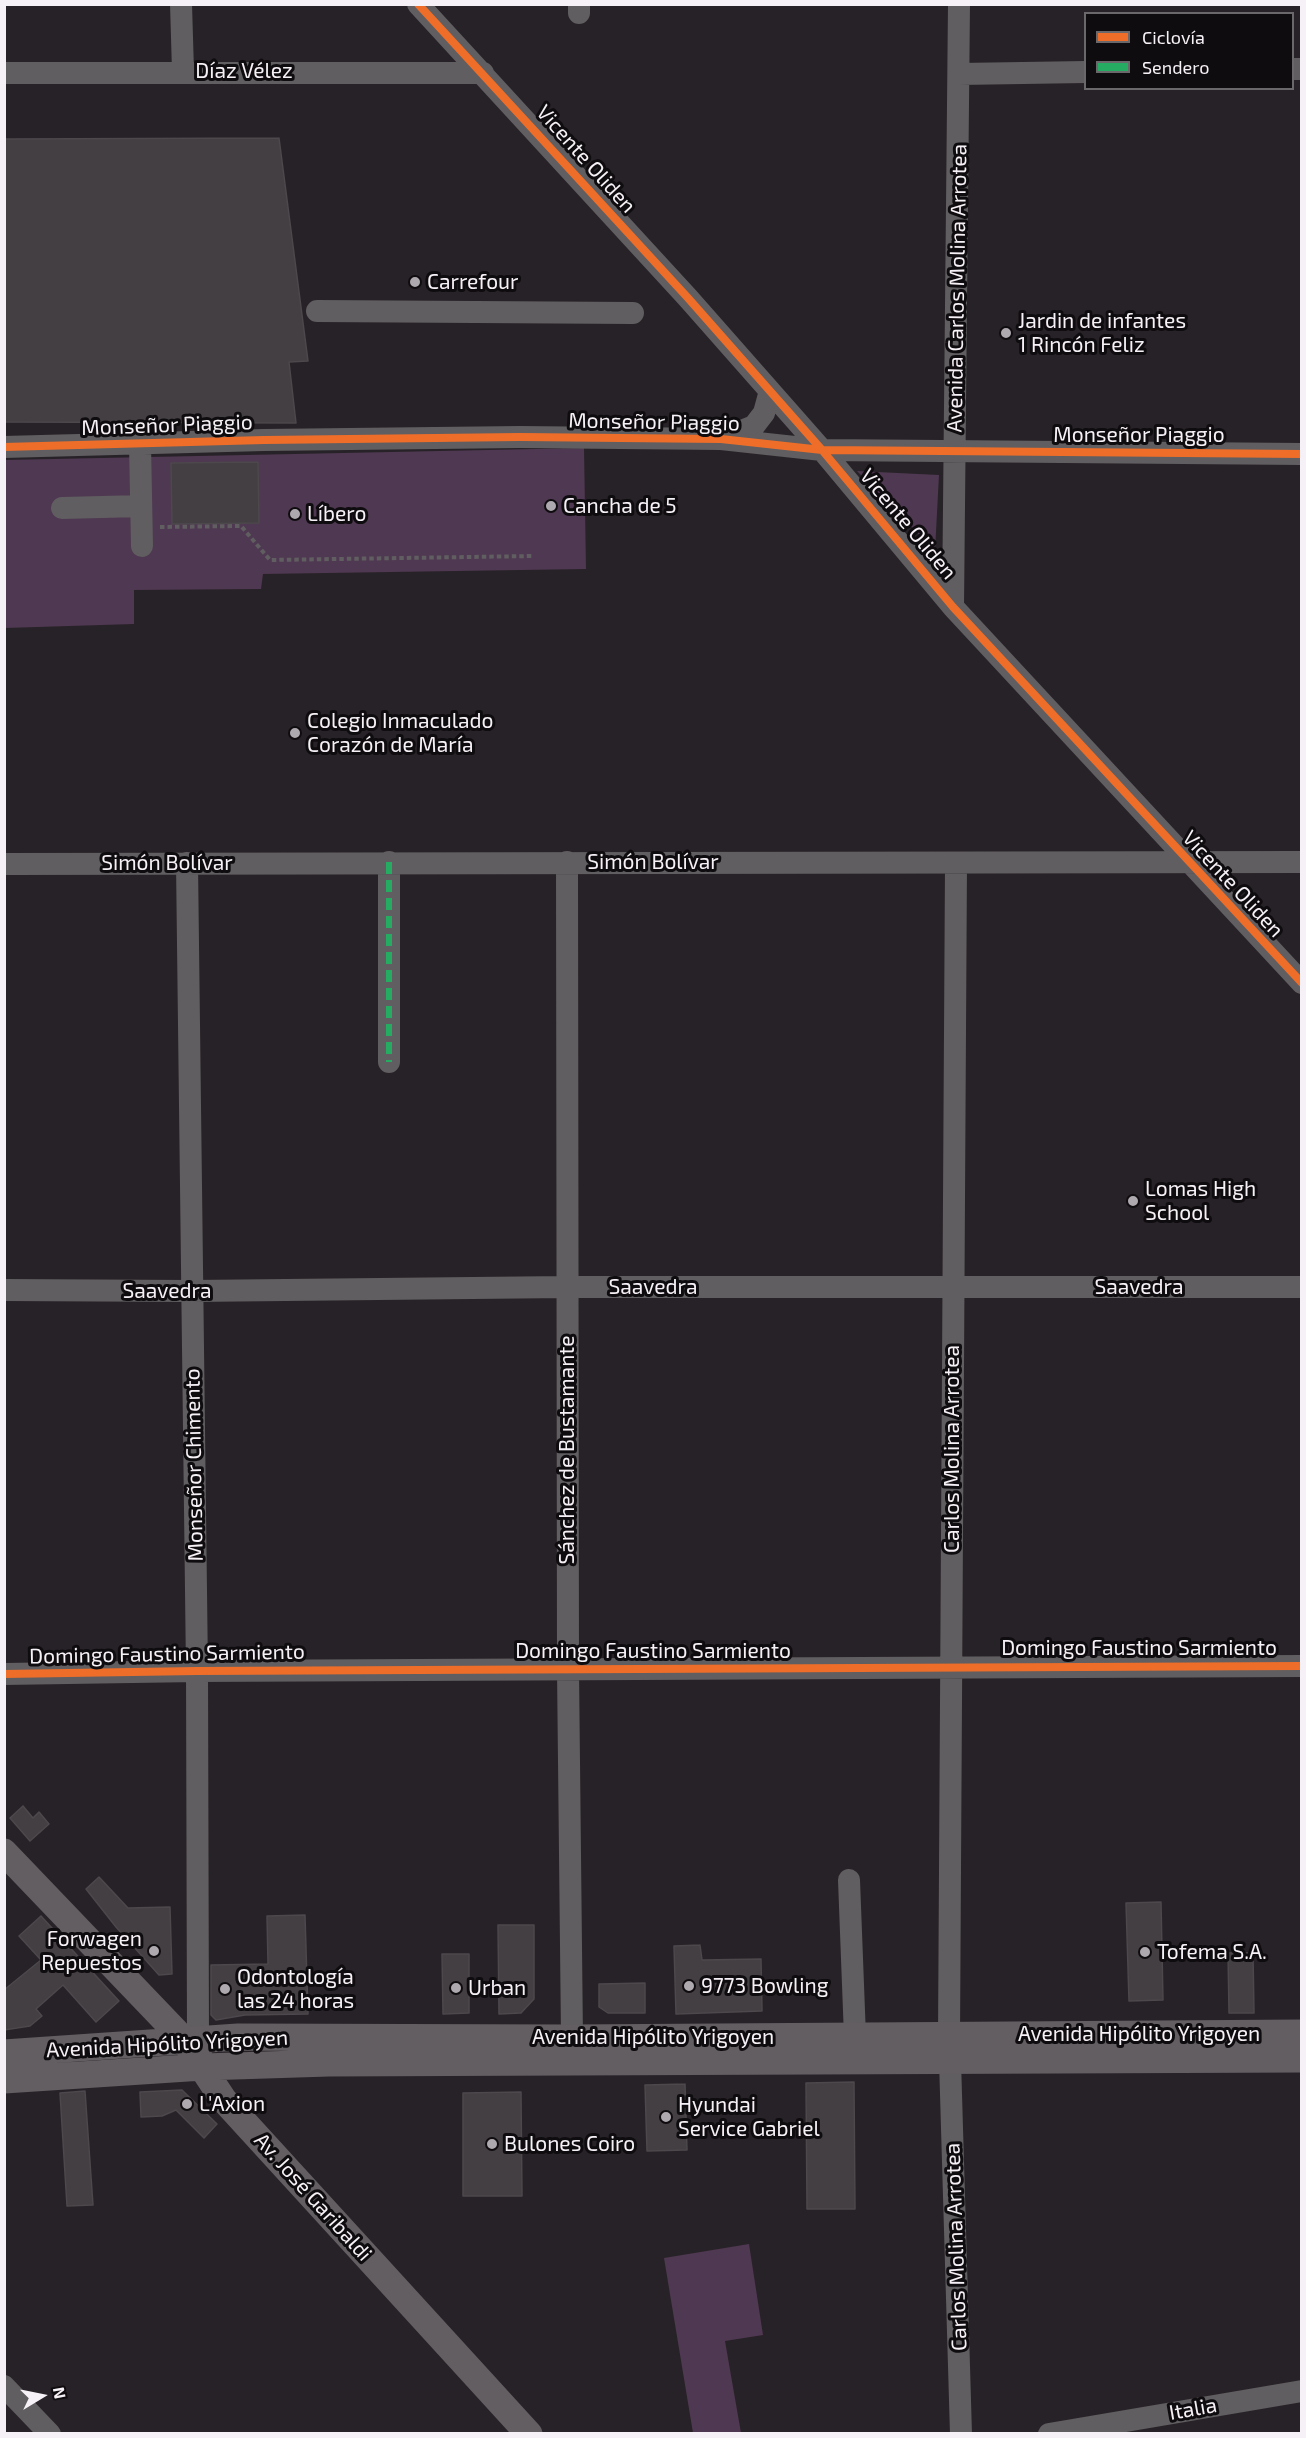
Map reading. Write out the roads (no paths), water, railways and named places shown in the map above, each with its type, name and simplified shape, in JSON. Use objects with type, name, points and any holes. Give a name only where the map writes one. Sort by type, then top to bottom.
[{"type":"main road","name":"Av. José Garibaldi","points":[[4,1852],[191,2039],[203,2067],[223,2099],[529,2433]]},
{"type":"main road","name":"Avenida Hipólito Yrigoyen","points":[[4,2080],[203,2067],[949,2047],[1302,2033]]},
{"type":"main road","name":"Avenida Hipólito Yrigoyen","points":[[4,2053],[191,2039],[855,2037],[949,2047],[1302,2059]]},
{"type":"street","points":[[182,4],[183,71]]},
{"type":"street","name":"Vicente Oliden","points":[[418,4],[770,391],[953,607],[1187,862],[1302,983]]},
{"type":"street","name":"Avenida Carlos Molina Arrotea","points":[[953,607],[959,4]]},
{"type":"street","name":"Díaz Vélez","points":[[4,73],[183,71],[483,73]]},
{"type":"street","points":[[959,74],[1084,72]]},
{"type":"street","points":[[317,311],[633,313]]},
{"type":"street","points":[[721,440],[754,426],[764,413],[770,391]]},
{"type":"street","name":"Monseñor Piaggio","points":[[4,447],[520,437],[721,440],[822,450],[1302,454]]},
{"type":"street","points":[[62,508],[141,526],[140,444]]},
{"type":"street","points":[[388,862],[389,1062]]},
{"type":"street","name":"Sánchez de Bustamante","points":[[567,862],[566,1287],[572,2038]]},
{"type":"street","name":"Simón Bolívar","points":[[4,864],[1302,862]]},
{"type":"street","name":"Monseñor Chimento","points":[[187,863],[196,1671],[191,2039]]},
{"type":"street","name":"Carlos Molina Arrotea","points":[[956,864],[949,2047],[962,2433]]},
{"type":"street","name":"Saavedra","points":[[4,1290],[192,1292],[566,1287],[1302,1287]]},
{"type":"street","name":"Domingo Faustino Sarmiento","points":[[4,1674],[196,1671],[1302,1666]]},
{"type":"street","points":[[849,1880],[855,2037]]},
{"type":"street","points":[[4,2386],[51,2433]]},
{"type":"street","name":"Italia","points":[[1049,2433],[1302,2391]]},
{"type":"place","name":"Carrefour","points":[[415,282]]},
{"type":"place","name":"Jardin de infantes 1 Rincón Feliz","points":[[1006,333]]},
{"type":"place","name":"Cancha de 5","points":[[551,506]]},
{"type":"place","name":"Líbero","points":[[295,514]]},
{"type":"place","name":"Colegio Inmaculado Corazón de María","points":[[295,733]]},
{"type":"place","name":"Lomas High School","points":[[1133,1201]]},
{"type":"place","name":"Forwagen Repuestos","points":[[154,1951]]},
{"type":"place","name":"Tofema S.A.","points":[[1145,1952]]},
{"type":"place","name":"9773 Bowling","points":[[689,1986]]},
{"type":"place","name":"Urban","points":[[456,1988]]},
{"type":"place","name":"Odontología las 24 horas","points":[[225,1989]]},
{"type":"place","name":"L'Axion","points":[[187,2104]]},
{"type":"place","name":"Hyundai Service Gabriel","points":[[666,2117]]},
{"type":"place","name":"Bulones Coiro","points":[[492,2144]]}]
